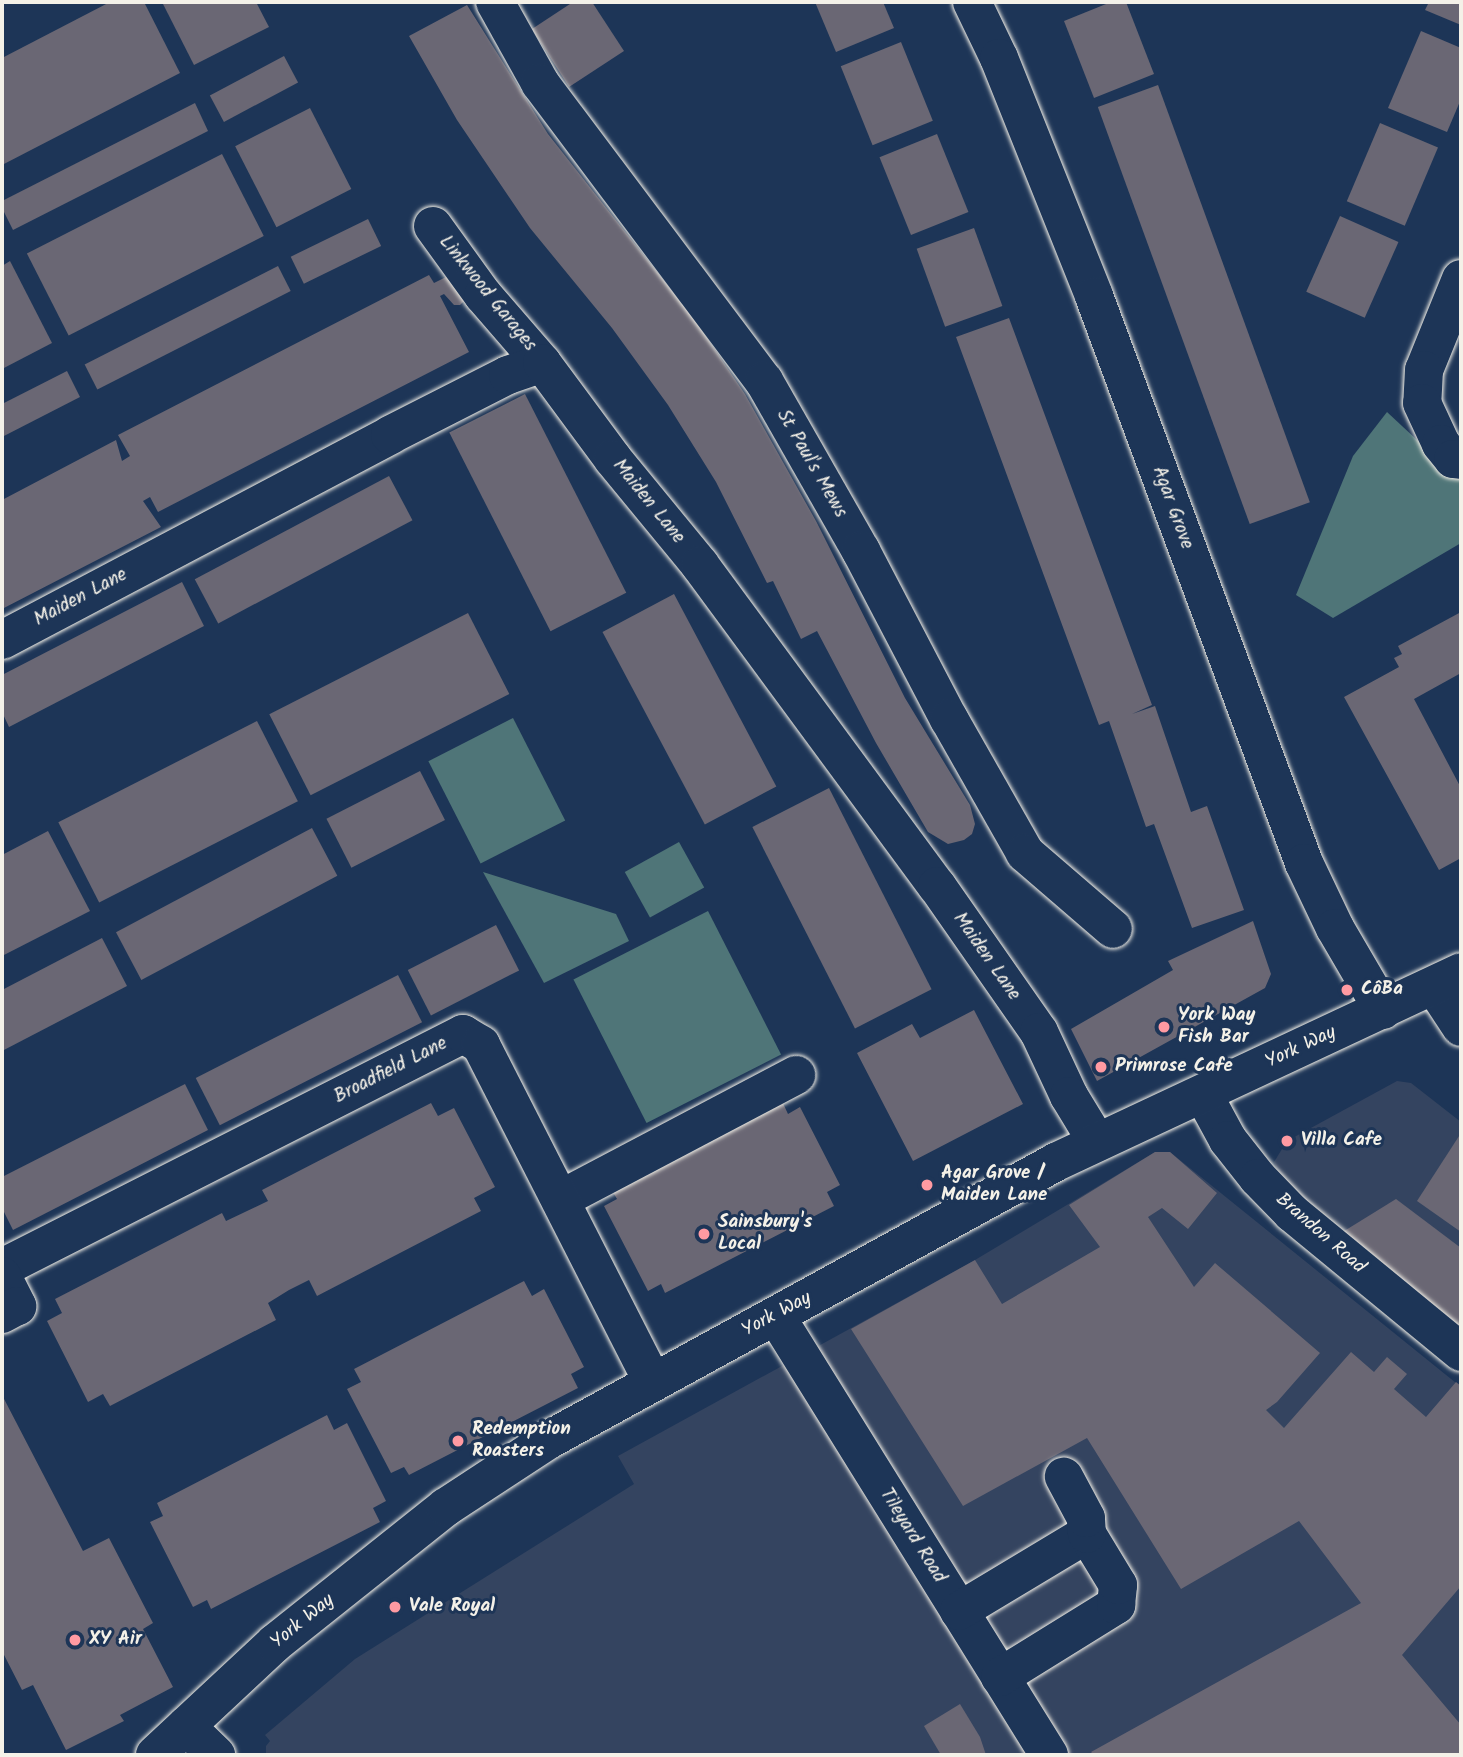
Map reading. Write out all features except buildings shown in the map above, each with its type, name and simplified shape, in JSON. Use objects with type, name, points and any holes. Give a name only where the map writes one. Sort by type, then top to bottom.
[{"type":"street","name":"St Paul's Mews","points":[[495,2],[540,83],[764,381],[861,551],[949,719],[1025,853],[1113,929]]},
{"type":"street","name":"Agar Grove","points":[[972,2],[999,58],[1094,296],[1309,875],[1335,928],[1383,1010]]},
{"type":"street","name":"Linkwood Garages","points":[[433,226],[483,295],[542,362]]},
{"type":"street","points":[[1451,452],[1422,403],[1424,370],[1461,279]]},
{"type":"street","name":"Maiden Lane","points":[[2,640],[390,435],[508,375],[542,362],[612,458],[700,565],[937,886],[1039,1032],[1069,1096],[1097,1142]]},
{"type":"street","name":"York Way","points":[[155,1755],[275,1643],[446,1507],[550,1439],[652,1381],[1097,1142],[1448,979]]},
{"type":"street","points":[[1448,979],[1461,1027]]},
{"type":"street","name":"Broadfield Lane","points":[[2,1268],[463,1034],[481,1045],[652,1381]]},
{"type":"street","points":[[561,1199],[796,1075]]},
{"type":"street","name":"Brandon Road","points":[[1203,1094],[1228,1140],[1258,1178],[1292,1213],[1461,1352]]},
{"type":"street","name":"Tileyard Road","points":[[776,1316],[1049,1755]]},
{"type":"street","points":[[1000,1676],[1116,1605],[1118,1584],[1087,1534],[1086,1518],[1064,1477]]},
{"type":"street","points":[[959,1611],[1087,1534]]},
{"type":"street","points":[[186,1726],[216,1755]]},
{"type":"shaded area","points":[[1397,1081],[1411,1083],[1461,1122],[1461,1330],[1291,1198],[1274,1162],[1287,1141]]},
{"type":"shaded area","points":[[1155,1152],[1170,1152],[1461,1387],[1461,1755],[266,1755],[266,1746],[270,1741],[265,1735],[355,1659],[634,1484],[618,1456],[975,1260]]},
{"type":"green space","points":[[1387,412],[1461,481],[1461,543],[1333,618],[1296,595],[1353,456]]},
{"type":"green space","points":[[513,718],[565,820],[481,864],[428,761]]},
{"type":"green space","points":[[679,842],[704,887],[650,918],[625,872]]},
{"type":"green space","points":[[483,872],[616,914],[629,941],[544,983]]},
{"type":"green space","points":[[708,911],[781,1054],[647,1123],[573,980]]},
{"type":"place","name":"CôBa","points":[[1347,990]]},
{"type":"place","name":"York Way Fish Bar","points":[[1164,1027]]},
{"type":"place","name":"Primrose Cafe","points":[[1101,1067]]},
{"type":"place","name":"Villa Cafe","points":[[1287,1141]]},
{"type":"place","name":"Agar Grove / Maiden Lane","points":[[927,1185]]},
{"type":"place","name":"Sainsbury's Local","points":[[704,1234]]},
{"type":"place","name":"Redemption Roasters","points":[[458,1441]]},
{"type":"place","name":"Vale Royal","points":[[395,1607]]},
{"type":"place","name":"XY Air","points":[[75,1640]]}]
